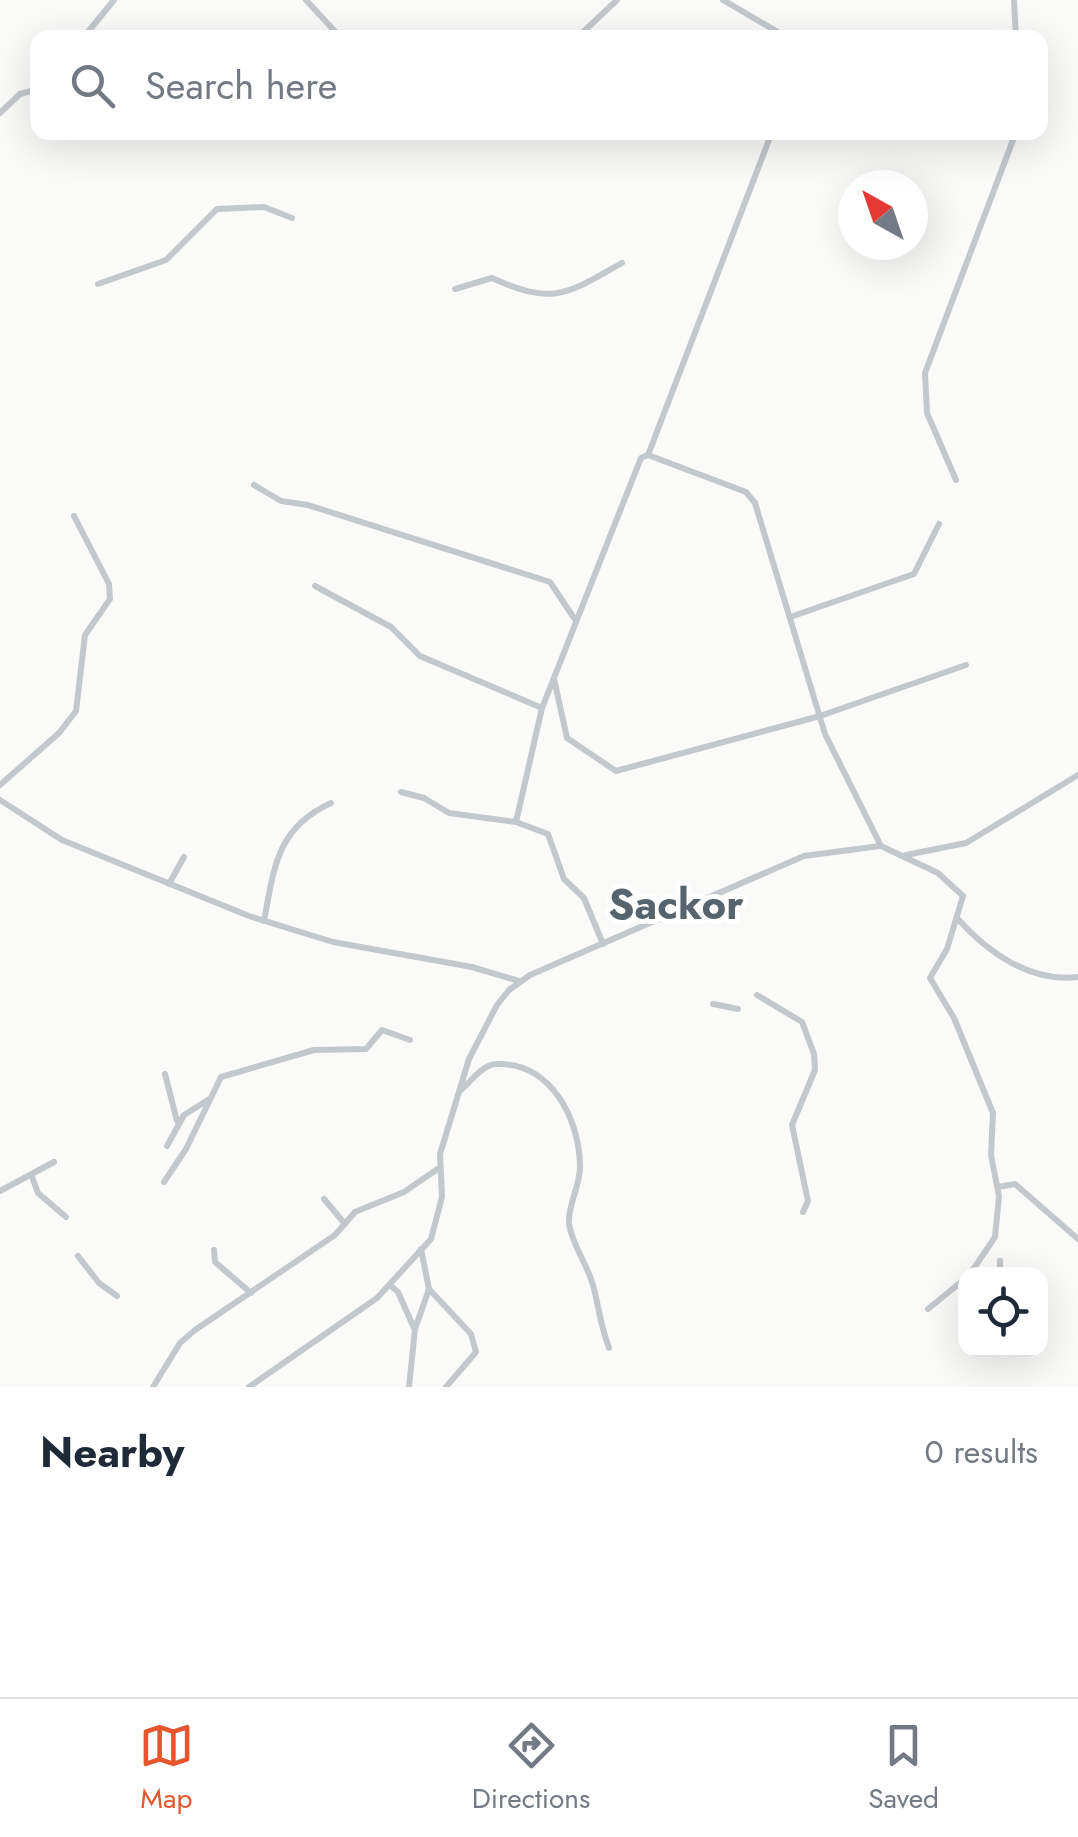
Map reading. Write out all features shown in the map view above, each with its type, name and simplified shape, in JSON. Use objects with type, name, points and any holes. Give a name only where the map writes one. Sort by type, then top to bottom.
[{"type":"street","points":[[87,30],[114,0]]},
{"type":"street","points":[[306,0],[334,30]]},
{"type":"street","points":[[585,30],[618,0]]},
{"type":"street","points":[[723,0],[774,30]]},
{"type":"street","points":[[1014,0],[1016,30]]},
{"type":"street","points":[[0,113],[20,94],[30,91]]},
{"type":"street","points":[[648,455],[715,270],[769,140]]},
{"type":"street","points":[[956,480],[928,413],[925,373],[965,277],[968,250],[1013,140]]},
{"type":"street","points":[[98,284],[166,260],[218,209],[264,207],[292,218]]},
{"type":"street","points":[[454,289],[492,278],[529,295],[544,296],[579,287],[622,263]]},
{"type":"street","points":[[516,822],[542,708],[574,619],[641,458],[648,455],[746,492],[756,503],[820,716],[881,846]]},
{"type":"street","points":[[254,485],[281,500],[308,505],[550,582],[574,619]]},
{"type":"street","points":[[0,784],[59,733],[76,710],[85,634],[110,599],[109,584],[74,516]]},
{"type":"street","points":[[793,616],[914,574],[940,524]]},
{"type":"street","points":[[315,586],[390,627],[420,656],[542,708]]},
{"type":"street","points":[[554,678],[567,738],[616,771],[820,716],[966,665]]},
{"type":"street","points":[[906,854],[966,843],[1078,776]]},
{"type":"street","points":[[401,792],[424,798],[449,814],[516,822],[548,834],[564,880],[584,898],[602,944]]},
{"type":"street","points":[[0,800],[62,840],[264,921],[333,942],[472,967],[520,982]]},
{"type":"street","points":[[264,921],[277,852],[296,827],[331,803]]},
{"type":"street","points":[[250,1387],[346,1322],[390,1285],[436,1226],[442,1198],[438,1168],[460,1091],[478,1038],[508,990],[602,944],[804,856],[881,846],[906,854],[938,873],[963,896],[948,949],[930,974],[931,984],[954,1018],[993,1113],[991,1155],[998,1187],[994,1237],[974,1267]]},
{"type":"street","points":[[169,884],[184,857]]},
{"type":"street","points":[[957,918],[974,938],[1026,970],[1048,980],[1078,976]]},
{"type":"street","points":[[757,995],[802,1022],[814,1054],[815,1070],[792,1125],[808,1201],[803,1212]]},
{"type":"street","points":[[713,1004],[738,1009]]},
{"type":"street","points":[[164,1182],[221,1078],[245,1067],[314,1050],[366,1049],[382,1030],[410,1040]]},
{"type":"street","points":[[460,1091],[483,1068],[496,1063],[531,1074],[558,1090],[571,1118],[580,1159],[580,1183],[568,1218],[572,1238],[594,1289],[598,1318],[609,1348]]},
{"type":"street","points":[[165,1074],[167,1095],[178,1122]]},
{"type":"street","points":[[167,1146],[178,1122],[208,1100]]},
{"type":"street","points":[[0,1191],[54,1162]]},
{"type":"street","points":[[152,1387],[180,1343],[345,1224],[355,1212],[404,1192],[438,1168]]},
{"type":"street","points":[[30,1173],[38,1193],[66,1217]]},
{"type":"street","points":[[998,1187],[1015,1184],[1078,1239]]},
{"type":"street","points":[[324,1199],[345,1224]]},
{"type":"street","points":[[408,1387],[415,1329],[429,1289],[421,1249]]},
{"type":"street","points":[[214,1250],[215,1262],[251,1294]]},
{"type":"street","points":[[78,1256],[99,1284],[117,1296]]},
{"type":"street","points":[[413,1259],[425,1269]]},
{"type":"street","points":[[1000,1261],[1000,1267]]},
{"type":"street","points":[[390,1285],[398,1292],[415,1329]]},
{"type":"street","points":[[928,1309],[958,1285]]},
{"type":"street","points":[[429,1289],[471,1334],[476,1352],[446,1387]]},
{"type":"district","name":"Sackor","points":[[676,904]]}]
